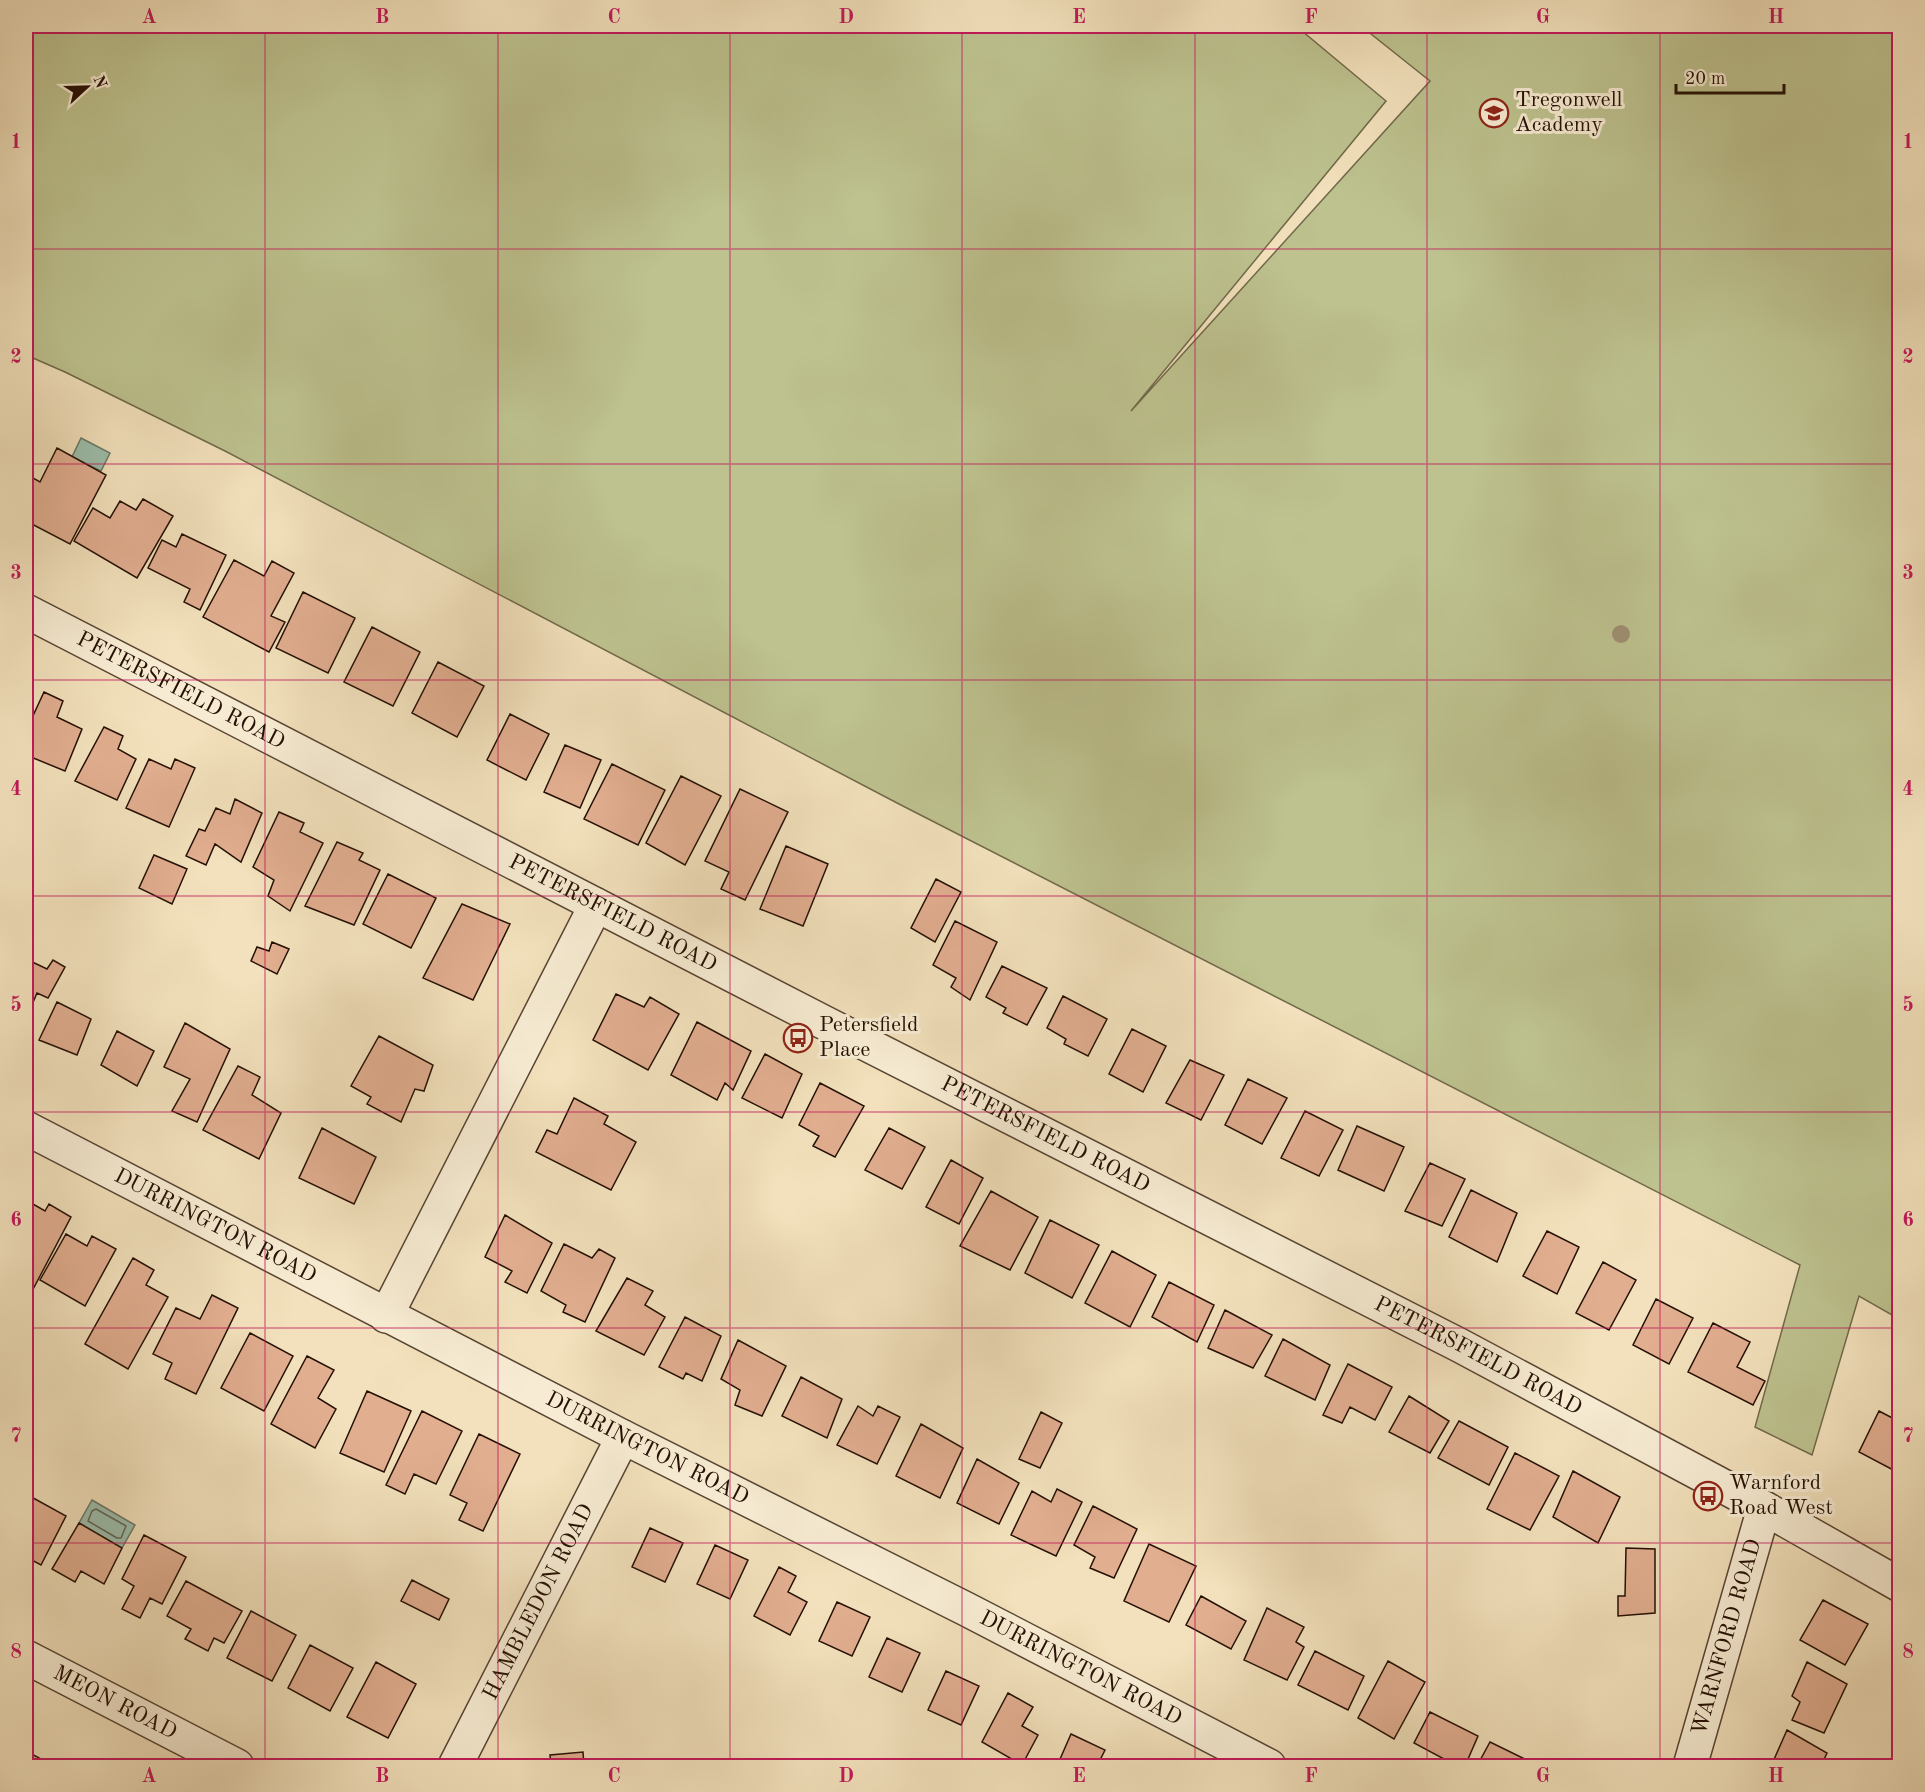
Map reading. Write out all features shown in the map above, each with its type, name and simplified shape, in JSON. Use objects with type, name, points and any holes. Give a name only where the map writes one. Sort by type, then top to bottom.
[{"type":"street","name":"PETERSFIELD ROAD","points":[[26,611],[825,1023],[1459,1345],[1764,1508],[1899,1585]]},
{"type":"street","points":[[386,1316],[596,905]]},
{"type":"street","name":"DURRINGTON ROAD","points":[[26,1128],[386,1316],[966,1609],[1269,1767]]},
{"type":"street","name":"HAMBLEDON ROAD","points":[[455,1767],[623,1437]]},
{"type":"street","name":"WARNFORD ROAD","points":[[1690,1767],[1764,1508]]},
{"type":"street","name":"MEON ROAD","points":[[26,1657],[237,1767]]},
{"type":"shaded area","points":[[26,26],[1296,26],[1386,101],[1131,411],[1430,81],[1361,26],[1899,26],[1899,1319],[1859,1296],[1812,1455],[1755,1427],[1800,1265],[899,804],[225,451],[26,355]]},
{"type":"water","points":[[81,438],[110,453],[101,471],[72,457]]},
{"type":"water","points":[[92,1500],[135,1525],[122,1548],[79,1523]]},
{"type":"building","points":[[57,448],[106,475],[70,544],[26,521],[26,474],[40,482]]},
{"type":"building","points":[[143,499],[173,516],[137,578],[74,541],[93,508],[110,518],[120,501],[136,510]]},
{"type":"building","points":[[182,534],[226,555],[200,610],[184,602],[190,589],[148,568],[162,540],[176,547]]},
{"type":"building","points":[[234,560],[264,576],[272,561],[294,573],[271,616],[285,622],[269,652],[203,617]]},
{"type":"building","points":[[303,592],[355,618],[328,673],[276,648]]},
{"type":"building","points":[[372,627],[420,652],[393,706],[344,682]]},
{"type":"building","points":[[438,662],[484,686],[457,737],[412,713]]},
{"type":"building","points":[[44,692],[63,701],[57,717],[82,729],[65,771],[26,755],[26,731]]},
{"type":"building","points":[[510,714],[549,734],[526,780],[487,760]]},
{"type":"building","points":[[104,727],[123,736],[118,749],[136,759],[117,800],[75,781]]},
{"type":"building","points":[[565,745],[601,760],[580,808],[544,792]]},
{"type":"building","points":[[149,759],[171,769],[175,759],[195,768],[169,827],[126,808]]},
{"type":"building","points":[[612,764],[665,790],[638,845],[584,819]]},
{"type":"building","points":[[681,776],[721,796],[685,865],[646,843]]},
{"type":"building","points":[[740,789],[788,812],[745,900],[721,889],[729,872],[705,861]]},
{"type":"building","points":[[235,799],[262,813],[241,862],[215,844],[206,865],[186,856],[199,829],[205,831],[216,808],[230,814]]},
{"type":"building","points":[[279,812],[304,823],[300,832],[323,843],[290,911],[268,896],[274,880],[253,867]]},
{"type":"building","points":[[337,842],[363,853],[359,860],[380,870],[354,925],[305,906]]},
{"type":"building","points":[[786,846],[828,864],[803,926],[760,909]]},
{"type":"building","points":[[154,855],[187,869],[172,904],[139,888]]},
{"type":"building","points":[[388,874],[436,898],[411,948],[363,924]]},
{"type":"building","points":[[936,879],[961,892],[935,942],[911,928]]},
{"type":"building","points":[[462,904],[510,924],[473,1000],[423,978]]},
{"type":"building","points":[[955,921],[997,942],[970,1000],[951,987],[956,978],[933,965]]},
{"type":"building","points":[[272,942],[289,949],[277,974],[251,961],[257,947],[269,951]]},
{"type":"building","points":[[26,959],[47,969],[53,960],[65,967],[48,998],[37,993],[26,1019]]},
{"type":"building","points":[[1002,966],[1047,988],[1027,1025],[1003,1013],[1006,1008],[986,997]]},
{"type":"building","points":[[616,994],[644,1007],[650,997],[679,1014],[648,1070],[593,1040]]},
{"type":"building","points":[[1063,996],[1107,1019],[1088,1056],[1064,1044],[1066,1039],[1047,1028]]},
{"type":"building","points":[[57,1002],[91,1019],[77,1055],[39,1040]]},
{"type":"building","points":[[697,1022],[751,1051],[733,1090],[725,1083],[717,1100],[671,1075]]},
{"type":"building","points":[[185,1023],[230,1049],[197,1122],[172,1111],[190,1079],[164,1067]]},
{"type":"building","points":[[1132,1029],[1166,1046],[1143,1092],[1109,1074]]},
{"type":"building","points":[[117,1031],[154,1051],[137,1086],[101,1065]]},
{"type":"building","points":[[379,1036],[433,1065],[424,1091],[415,1089],[401,1122],[367,1104],[371,1097],[351,1086]]},
{"type":"building","points":[[765,1054],[802,1074],[782,1118],[742,1098]]},
{"type":"building","points":[[1190,1060],[1224,1075],[1201,1120],[1166,1103]]},
{"type":"building","points":[[238,1066],[260,1077],[252,1095],[281,1113],[259,1159],[203,1130]]},
{"type":"building","points":[[1248,1079],[1287,1098],[1262,1144],[1225,1125]]},
{"type":"building","points":[[820,1083],[864,1106],[835,1157],[813,1146],[819,1136],[799,1125]]},
{"type":"building","points":[[574,1098],[608,1116],[604,1124],[636,1142],[611,1190],[536,1152],[547,1130],[557,1134]]},
{"type":"building","points":[[1305,1111],[1343,1130],[1319,1176],[1281,1158]]},
{"type":"building","points":[[1357,1126],[1404,1147],[1384,1191],[1338,1170]]},
{"type":"building","points":[[322,1128],[376,1157],[354,1204],[299,1178]]},
{"type":"building","points":[[889,1128],[925,1147],[902,1189],[865,1170]]},
{"type":"building","points":[[951,1160],[983,1178],[959,1224],[926,1207]]},
{"type":"building","points":[[1430,1163],[1465,1179],[1442,1226],[1405,1211]]},
{"type":"building","points":[[1471,1190],[1517,1213],[1497,1262],[1449,1237]]},
{"type":"building","points":[[991,1191],[1038,1217],[1010,1270],[960,1246]]},
{"type":"building","points":[[26,1200],[45,1211],[49,1204],[71,1217],[30,1295],[26,1293]]},
{"type":"building","points":[[505,1215],[552,1243],[527,1293],[505,1282],[512,1271],[485,1257]]},
{"type":"building","points":[[1050,1220],[1099,1245],[1072,1298],[1025,1273]]},
{"type":"building","points":[[1547,1231],[1579,1247],[1557,1294],[1523,1276]]},
{"type":"building","points":[[66,1234],[87,1246],[92,1236],[116,1249],[85,1306],[40,1280]]},
{"type":"building","points":[[564,1244],[592,1258],[599,1249],[615,1258],[585,1322],[563,1312],[566,1305],[541,1291]]},
{"type":"building","points":[[1112,1251],[1156,1275],[1130,1327],[1085,1303]]},
{"type":"building","points":[[133,1258],[154,1270],[146,1285],[168,1297],[128,1369],[85,1344]]},
{"type":"building","points":[[1603,1262],[1636,1280],[1609,1330],[1576,1313]]},
{"type":"building","points":[[627,1278],[653,1291],[645,1305],[665,1317],[644,1355],[596,1331]]},
{"type":"building","points":[[1169,1282],[1214,1305],[1197,1342],[1152,1317]]},
{"type":"building","points":[[212,1295],[238,1308],[196,1394],[165,1379],[172,1363],[153,1354],[176,1308],[200,1319]]},
{"type":"building","points":[[1656,1299],[1693,1318],[1669,1364],[1633,1345]]},
{"type":"building","points":[[1225,1310],[1272,1335],[1253,1368],[1208,1348]]},
{"type":"building","points":[[685,1317],[721,1336],[702,1381],[686,1373],[683,1379],[659,1367]]},
{"type":"building","points":[[1713,1323],[1750,1342],[1737,1367],[1765,1381],[1753,1405],[1688,1372]]},
{"type":"building","points":[[250,1333],[293,1356],[264,1411],[221,1388]]},
{"type":"building","points":[[1283,1339],[1330,1365],[1315,1400],[1265,1376]]},
{"type":"building","points":[[738,1340],[786,1366],[762,1416],[735,1405],[740,1390],[721,1379]]},
{"type":"building","points":[[307,1356],[334,1370],[318,1398],[336,1409],[315,1448],[271,1424]]},
{"type":"building","points":[[1348,1364],[1392,1387],[1375,1420],[1350,1407],[1342,1423],[1323,1415]]},
{"type":"building","points":[[801,1377],[842,1399],[827,1438],[782,1416]]},
{"type":"building","points":[[367,1391],[411,1411],[384,1472],[340,1453]]},
{"type":"building","points":[[1409,1396],[1449,1421],[1430,1453],[1389,1432]]},
{"type":"building","points":[[858,1406],[873,1416],[878,1406],[900,1417],[877,1464],[837,1445]]},
{"type":"building","points":[[422,1411],[462,1431],[436,1484],[414,1474],[405,1494],[386,1485]]},
{"type":"building","points":[[1879,1411],[1900,1422],[1900,1468],[1897,1472],[1859,1452]]},
{"type":"building","points":[[1041,1412],[1062,1423],[1040,1468],[1019,1459]]},
{"type":"building","points":[[1459,1421],[1508,1447],[1489,1485],[1438,1458]]},
{"type":"building","points":[[921,1424],[963,1448],[940,1498],[896,1476]]},
{"type":"building","points":[[479,1434],[520,1454],[483,1531],[459,1520],[467,1503],[450,1495]]},
{"type":"building","points":[[1515,1453],[1559,1476],[1530,1530],[1487,1509]]},
{"type":"building","points":[[977,1459],[1019,1483],[999,1524],[957,1503]]},
{"type":"building","points":[[1573,1471],[1620,1497],[1598,1543],[1553,1517]]},
{"type":"building","points":[[1057,1489],[1082,1502],[1056,1556],[1011,1535],[1032,1491],[1051,1502]]},
{"type":"building","points":[[26,1494],[66,1516],[41,1565],[26,1557]]},
{"type":"building","points":[[1093,1506],[1137,1529],[1114,1578],[1090,1568],[1095,1557],[1074,1545]]},
{"type":"building","points":[[79,1523],[122,1548],[104,1584],[81,1571],[75,1582],[52,1569]]},
{"type":"building","points":[[650,1528],[683,1543],[665,1582],[632,1567]]},
{"type":"building","points":[[144,1535],[186,1557],[162,1604],[150,1598],[140,1618],[122,1609],[134,1586],[122,1579]]},
{"type":"building","points":[[1149,1544],[1196,1566],[1169,1622],[1124,1601]]},
{"type":"building","points":[[715,1545],[748,1560],[730,1599],[697,1584]]},
{"type":"building","points":[[1626,1548],[1655,1549],[1655,1613],[1618,1616],[1618,1596],[1625,1596]]},
{"type":"building","points":[[779,1567],[796,1576],[788,1592],[807,1602],[790,1635],[754,1616]]},
{"type":"building","points":[[412,1580],[449,1599],[439,1620],[401,1601]]},
{"type":"building","points":[[186,1581],[242,1611],[224,1643],[214,1638],[208,1651],[185,1639],[191,1629],[167,1616]]},
{"type":"building","points":[[1201,1596],[1246,1621],[1231,1649],[1186,1625]]},
{"type":"building","points":[[1823,1600],[1868,1624],[1845,1665],[1800,1640]]},
{"type":"building","points":[[837,1602],[870,1617],[852,1656],[819,1641]]},
{"type":"building","points":[[1267,1608],[1304,1627],[1296,1642],[1304,1647],[1287,1680],[1244,1660]]},
{"type":"building","points":[[251,1611],[296,1635],[272,1681],[227,1658]]},
{"type":"building","points":[[887,1638],[920,1653],[902,1692],[869,1677]]},
{"type":"building","points":[[310,1645],[353,1668],[330,1711],[288,1688]]},
{"type":"building","points":[[1315,1651],[1364,1676],[1348,1710],[1298,1685]]},
{"type":"building","points":[[1388,1661],[1425,1682],[1394,1739],[1358,1718]]},
{"type":"building","points":[[376,1662],[416,1684],[388,1738],[347,1717]]},
{"type":"building","points":[[1807,1662],[1847,1684],[1824,1733],[1792,1720],[1800,1702],[1792,1696]]},
{"type":"building","points":[[946,1671],[979,1686],[961,1725],[928,1710]]},
{"type":"building","points":[[1008,1693],[1033,1707],[1022,1726],[1038,1735],[1022,1765],[982,1742]]},
{"type":"building","points":[[1430,1712],[1478,1736],[1465,1766],[1457,1766],[1414,1743]]},
{"type":"building","points":[[1787,1730],[1827,1753],[1821,1766],[1775,1766],[1772,1764]]},
{"type":"building","points":[[1071,1734],[1105,1750],[1097,1766],[1057,1766]]},
{"type":"building","points":[[1490,1742],[1537,1765],[1537,1766],[1477,1766]]},
{"type":"building","points":[[26,1751],[43,1760],[40,1766],[26,1766]]},
{"type":"building","points":[[583,1752],[584,1766],[551,1766],[550,1755]]},
{"type":"place","name":"Tregonwell Academy","points":[[1494,113]]},
{"type":"place","name":"Petersfield Place","points":[[798,1038]]},
{"type":"place","name":"Warnford Road West","points":[[1708,1496]]}]
